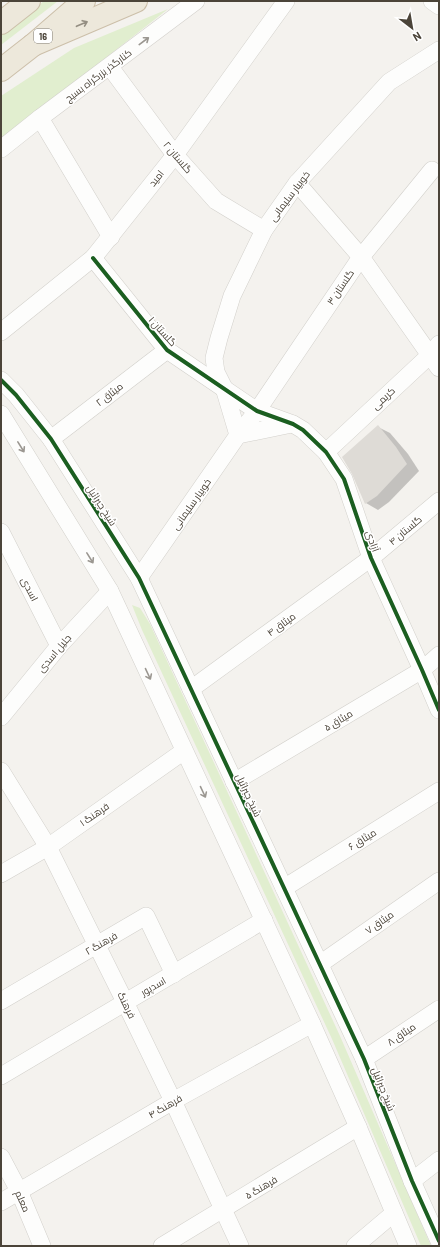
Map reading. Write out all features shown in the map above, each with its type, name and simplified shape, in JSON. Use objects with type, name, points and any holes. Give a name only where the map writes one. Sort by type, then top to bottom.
[{"type":"highway","points":[[1,14],[12,1]]},
{"type":"highway","points":[[1,23],[29,1]]},
{"type":"highway","name":"16","points":[[1,70],[33,45],[84,1]]},
{"type":"highway","points":[[33,45],[136,1]]},
{"type":"street","name":"کنارگذر بزرگراه بسیج","points":[[1,149],[196,1]]},
{"type":"street","name":"امید","points":[[1,332],[93,258],[174,155],[286,1]]},
{"type":"street","points":[[432,1],[439,6]]},
{"type":"street","name":"خوبیار سلیمانی","points":[[238,435],[224,388],[216,372],[214,358],[232,296],[264,230],[297,183],[389,82],[439,50]]},
{"type":"street","name":"گلستان ۲","points":[[110,67],[174,155],[216,201],[264,230]]},
{"type":"street","points":[[40,118],[110,237]]},
{"type":"street","name":"گلستان ۳","points":[[257,411],[361,257],[432,170]]},
{"type":"street","points":[[297,183],[361,257],[436,355]]},
{"type":"street","name":"گلستان ۱","points":[[93,258],[167,350],[257,411]]},
{"type":"street","name":"میثاق ۲","points":[[51,439],[167,350]]},
{"type":"street","name":"کریمی","points":[[326,452],[436,355]]},
{"type":"street","points":[[1,369],[16,395]]},
{"type":"street","name":"شیخ جبرائیل","points":[[1,380],[16,395],[51,439],[139,578],[364,1059],[412,1181],[439,1241]]},
{"type":"street","name":"خوبیار سلیمانی","points":[[139,578],[238,435],[257,411]]},
{"type":"street","name":"آزادی","points":[[257,411],[293,424],[303,430],[326,452],[344,479],[371,558],[439,710]]},
{"type":"street","points":[[1,414],[110,591],[312,1024],[358,1127],[408,1246]]},
{"type":"street","points":[[238,435],[293,424]]},
{"type":"street","name":"گلستان ۴","points":[[371,558],[439,501]]},
{"type":"street","name":"اسدی","points":[[1,532],[59,646]]},
{"type":"street","name":"میثاق ۴","points":[[191,689],[371,558]]},
{"type":"street","name":"جلیل اسدی","points":[[1,717],[59,646],[110,591]]},
{"type":"street","name":"میثاق ۵","points":[[234,782],[422,670],[439,655]]},
{"type":"street","name":"فرهنگ ۱","points":[[1,874],[48,847],[184,751]]},
{"type":"street","name":"فرهنگ","points":[[1,771],[48,847],[174,1101],[240,1246]]},
{"type":"street","name":"میثاق ۶","points":[[284,888],[439,791]]},
{"type":"street","name":"میثاق ۷","points":[[320,964],[439,881]]},
{"type":"street","name":"فرهنگ ۲","points":[[1,1001],[146,916],[174,974]]},
{"type":"street","name":"اسدپور","points":[[1,1076],[264,920]]},
{"type":"street","name":"میثاق ۸","points":[[364,1059],[439,1009]]},
{"type":"street","name":"فرهنگ ۴","points":[[1,1202],[174,1101],[312,1024]]},
{"type":"street","name":"فرهنگ ۵","points":[[162,1246],[358,1127]]},
{"type":"street","name":"معلم","points":[[1,1158],[19,1191],[42,1246]]},
{"type":"street","points":[[412,1181],[439,1160]]},
{"type":"street","points":[[355,1246],[394,1213]]},
{"type":"green space","points":[[44,1],[58,1],[1,45],[1,35]]},
{"type":"green space","points":[[168,9],[1,140],[1,96],[74,48]]},
{"type":"green space","points":[[132,605],[140,608],[150,624],[340,1036],[431,1246],[421,1246],[332,1039],[142,630]]},
{"type":"building","points":[[378,425],[396,447],[407,464],[377,496],[365,504],[352,474],[342,457]]},
{"type":"cycle path","points":[[93,258],[167,350],[257,411],[293,424],[303,430],[326,452],[344,479],[371,558],[439,710]]},
{"type":"cycle path","points":[[1,380],[16,395],[51,439],[139,578],[364,1059],[412,1181],[439,1241]]}]
